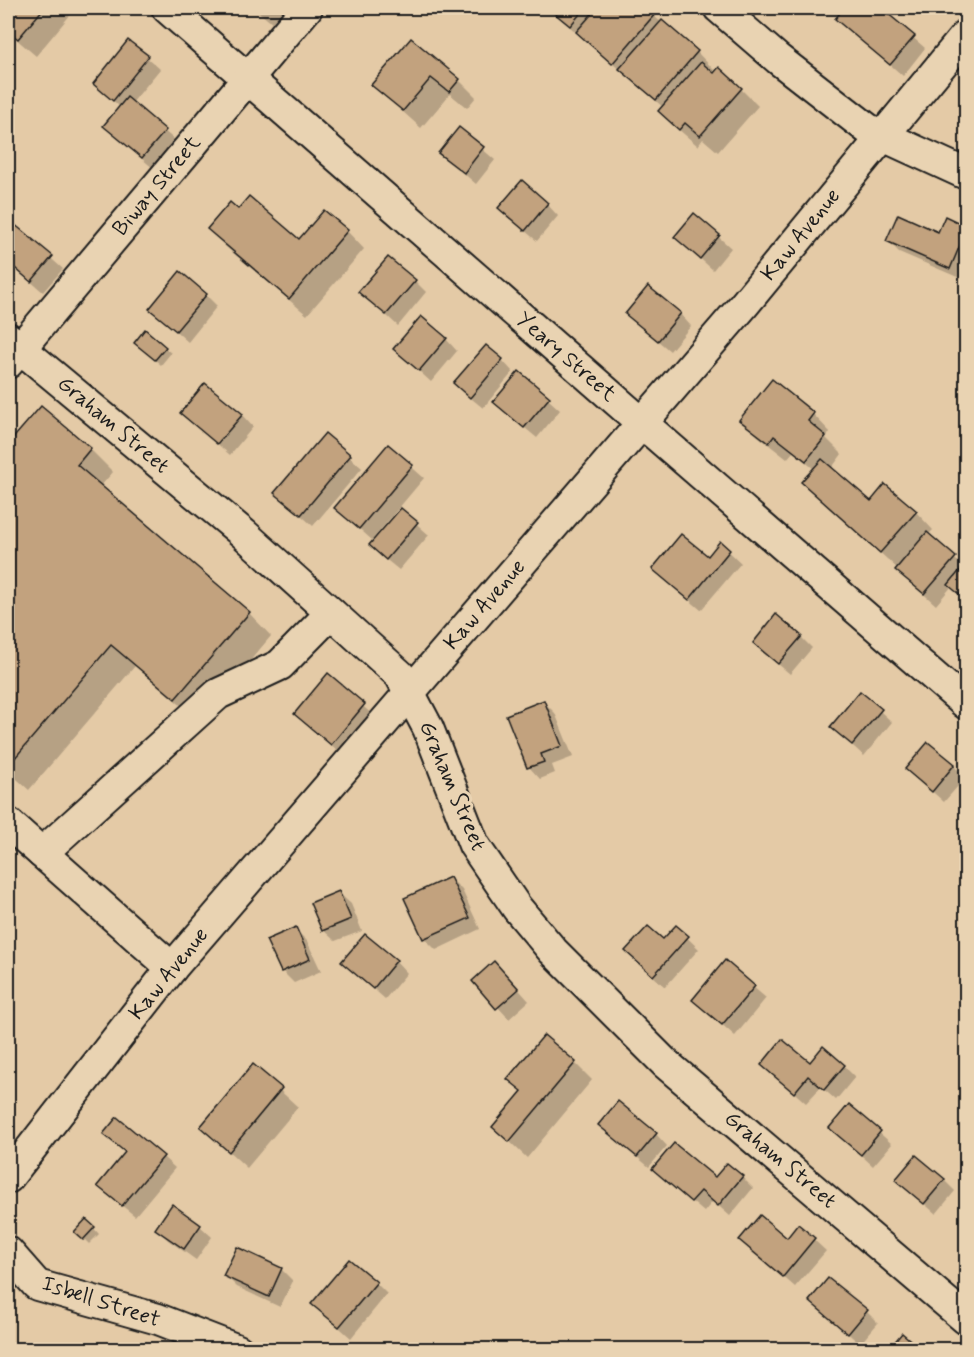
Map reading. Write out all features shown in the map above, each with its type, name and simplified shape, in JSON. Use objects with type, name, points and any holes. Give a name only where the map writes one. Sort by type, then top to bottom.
[{"type":"street","name":"Yeary Street","points":[[167,8],[966,704]]},
{"type":"street","name":"Biway Street","points":[[12,350],[307,8]]},
{"type":"street","points":[[720,8],[787,66],[868,129],[966,174]]},
{"type":"street","name":"Kaw Avenue","points":[[8,1178],[172,968],[743,306],[966,35]]},
{"type":"street","name":"Graham Street","points":[[12,350],[244,534],[400,675],[428,728],[474,845],[517,908],[553,951],[665,1063],[966,1319]]},
{"type":"street","points":[[42,853],[218,694],[280,666],[331,613]]},
{"type":"street","points":[[8,823],[172,968]]},
{"type":"street","name":"Isbell Street","points":[[8,1252],[37,1285],[158,1319],[238,1350]]},
{"type":"building","points":[[8,8],[44,8],[18,39],[8,31]]},
{"type":"building","points":[[548,8],[585,8],[570,26]]},
{"type":"building","points":[[597,8],[647,8],[655,14],[612,64],[576,32]]},
{"type":"building","points":[[844,8],[881,8],[915,36],[890,65],[835,19]]},
{"type":"building","points":[[662,20],[698,51],[656,100],[619,69]]},
{"type":"building","points":[[411,38],[460,79],[449,92],[431,78],[403,111],[371,85]]},
{"type":"building","points":[[128,40],[149,56],[113,101],[93,84]]},
{"type":"building","points":[[701,62],[714,73],[719,67],[742,88],[700,136],[685,123],[679,130],[658,111]]},
{"type":"building","points":[[127,97],[166,130],[142,158],[103,126]]},
{"type":"building","points":[[459,127],[484,147],[464,173],[438,153]]},
{"type":"building","points":[[522,180],[548,203],[525,231],[498,208]]},
{"type":"building","points":[[249,196],[299,239],[324,210],[348,230],[289,299],[207,229],[230,202],[238,209]]},
{"type":"building","points":[[694,213],[720,235],[700,259],[674,237]]},
{"type":"building","points":[[898,214],[938,232],[945,216],[966,226],[950,269],[886,241]]},
{"type":"building","points":[[8,219],[53,256],[31,282],[8,262]]},
{"type":"building","points":[[388,257],[416,280],[386,315],[358,292]]},
{"type":"building","points":[[180,271],[207,294],[176,331],[149,309]]},
{"type":"building","points":[[648,286],[681,313],[658,341],[625,314]]},
{"type":"building","points":[[421,316],[447,338],[419,371],[393,349]]},
{"type":"building","points":[[145,329],[166,347],[155,360],[134,343]]},
{"type":"building","points":[[486,345],[503,359],[470,398],[453,383]]},
{"type":"building","points":[[519,371],[550,397],[524,428],[493,402]]},
{"type":"building","points":[[772,379],[814,413],[808,421],[826,436],[806,461],[774,436],[769,443],[739,420]]},
{"type":"building","points":[[205,383],[243,414],[217,444],[180,413]]},
{"type":"building","points":[[41,406],[91,448],[77,465],[250,612],[175,699],[111,645],[8,766],[8,444]]},
{"type":"building","points":[[325,433],[351,455],[301,515],[274,493]]},
{"type":"building","points":[[388,444],[413,465],[359,529],[334,508]]},
{"type":"building","points":[[822,459],[871,501],[885,484],[917,511],[880,553],[801,482]]},
{"type":"building","points":[[401,508],[418,522],[386,560],[369,545]]},
{"type":"building","points":[[927,532],[956,557],[924,594],[895,570]]},
{"type":"building","points":[[681,534],[708,556],[720,541],[730,550],[689,600],[652,569]]},
{"type":"building","points":[[966,563],[966,600],[948,585]]},
{"type":"building","points":[[776,614],[802,636],[778,664],[753,643]]},
{"type":"building","points":[[328,673],[365,704],[331,745],[294,714]]},
{"type":"building","points":[[860,691],[882,709],[852,745],[830,727]]},
{"type":"building","points":[[544,700],[562,746],[541,754],[544,762],[527,768],[506,715]]},
{"type":"building","points":[[928,742],[955,764],[932,792],[905,769]]},
{"type":"building","points":[[450,877],[470,918],[423,939],[404,898]]},
{"type":"building","points":[[339,891],[351,919],[322,931],[310,903]]},
{"type":"building","points":[[676,925],[689,936],[653,976],[625,951],[648,926],[663,939]]},
{"type":"building","points":[[296,927],[310,959],[281,972],[266,940]]},
{"type":"building","points":[[365,934],[397,960],[373,989],[341,962]]},
{"type":"building","points":[[725,960],[755,986],[722,1025],[692,1000]]},
{"type":"building","points":[[494,961],[519,989],[496,1009],[472,981]]},
{"type":"building","points":[[544,1035],[576,1062],[509,1142],[492,1127],[522,1091],[507,1079]]},
{"type":"building","points":[[782,1039],[810,1062],[823,1046],[845,1065],[824,1090],[808,1076],[794,1093],[761,1065]]},
{"type":"building","points":[[253,1064],[282,1088],[229,1152],[200,1127]]},
{"type":"building","points":[[618,1101],[657,1133],[637,1157],[598,1125]]},
{"type":"building","points":[[849,1104],[881,1131],[861,1155],[829,1128]]},
{"type":"building","points":[[117,1117],[164,1156],[122,1206],[97,1186],[125,1152],[103,1134]]},
{"type":"building","points":[[674,1143],[715,1177],[727,1163],[743,1176],[718,1206],[701,1191],[691,1202],[652,1169]]},
{"type":"building","points":[[916,1155],[945,1179],[924,1204],[895,1180]]},
{"type":"building","points":[[172,1204],[201,1225],[184,1249],[155,1229]]},
{"type":"building","points":[[760,1215],[787,1238],[798,1224],[815,1238],[783,1277],[739,1240]]},
{"type":"building","points":[[86,1219],[95,1227],[83,1240],[74,1232]]},
{"type":"building","points":[[237,1247],[282,1268],[269,1297],[223,1276]]},
{"type":"building","points":[[349,1259],[377,1282],[339,1327],[311,1304]]},
{"type":"building","points":[[828,1278],[868,1310],[848,1334],[809,1301]]},
{"type":"building","points":[[902,1333],[922,1350],[888,1350]]},
{"type":"building","points":[[413,1342],[422,1350],[406,1350]]}]
